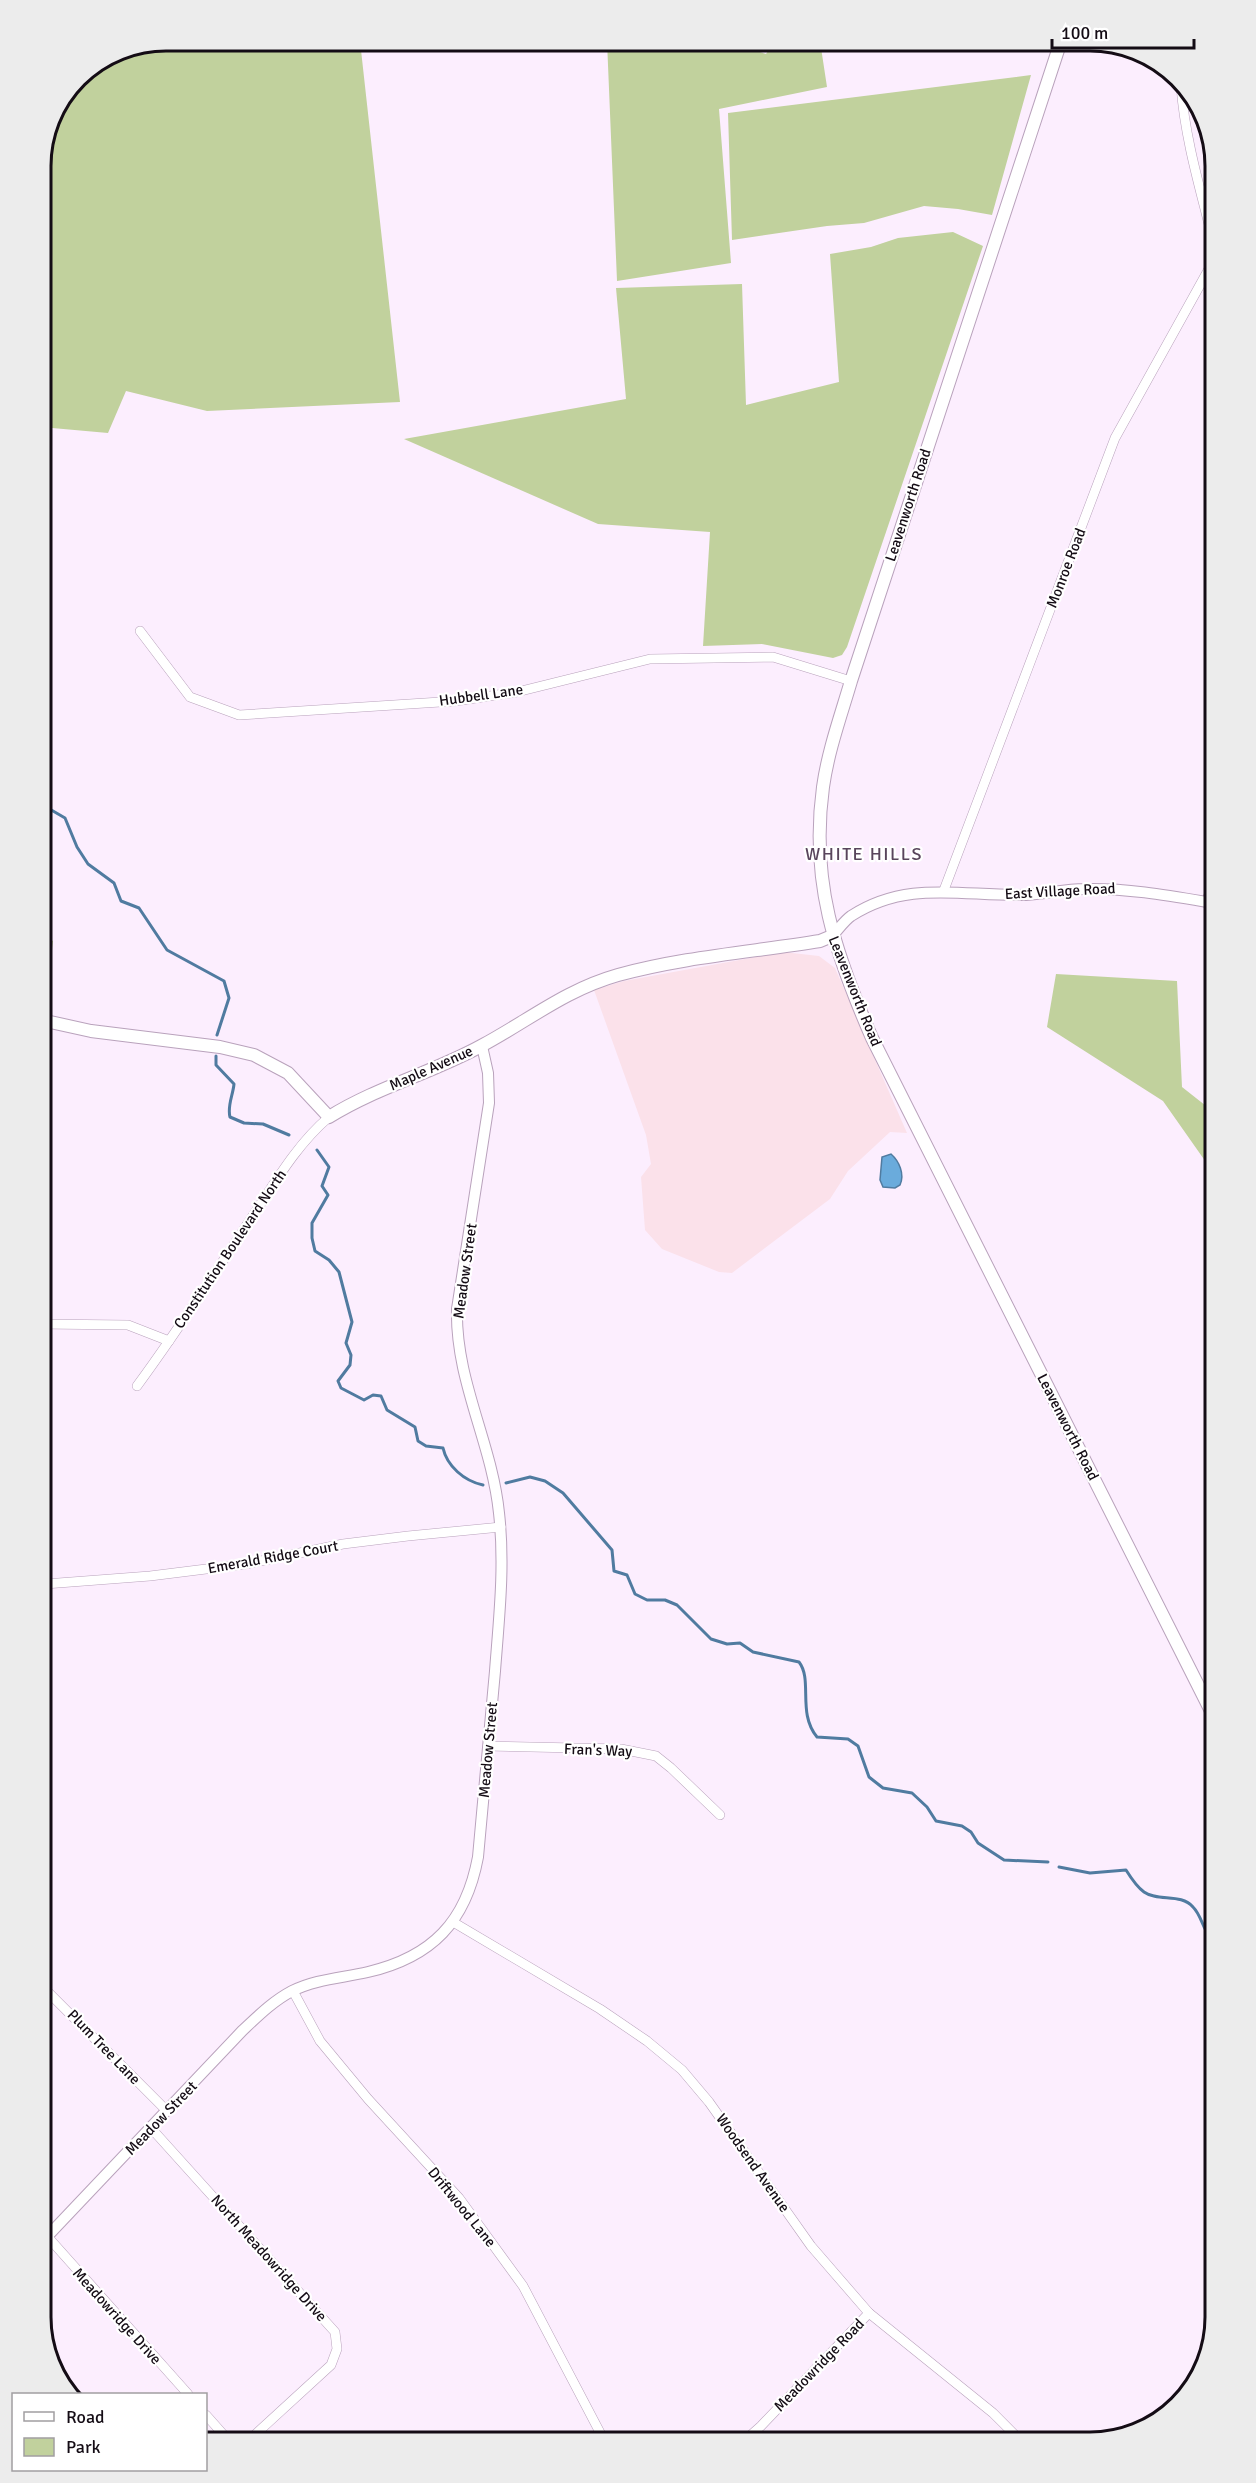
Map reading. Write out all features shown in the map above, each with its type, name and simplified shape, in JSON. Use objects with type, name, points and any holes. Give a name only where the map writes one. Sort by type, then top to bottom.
[{"type":"main road","name":"Leavenworth Road","points":[[1058,51],[851,681],[823,785],[820,822],[821,873],[832,936],[872,1038],[1205,1699]]},
{"type":"main road","name":"Maple Avenue","points":[[329,1117],[371,1093],[395,1086],[482,1046],[550,1003],[583,987],[616,976],[730,953],[820,941],[832,936]]},
{"type":"main road","points":[[51,1022],[91,1031],[220,1047],[254,1055],[288,1074],[329,1117]]},
{"type":"street","points":[[1182,97],[1205,210]]},
{"type":"street","name":"Monroe Road","points":[[944,890],[1115,438],[1205,276]]},
{"type":"street","name":"Hubbell Lane","points":[[140,631],[190,697],[239,715],[456,700],[517,692],[650,659],[773,657],[851,681]]},
{"type":"street","name":"East Village Road","points":[[832,936],[850,917],[893,896],[944,890],[1018,896],[1081,889],[1126,888],[1205,902]]},
{"type":"street","name":"Meadow Street","points":[[51,2233],[260,2014],[293,1991],[319,1981],[392,1965],[412,1957],[431,1944],[453,1922],[470,1892],[475,1873],[502,1588],[501,1527],[494,1482],[464,1376],[457,1332],[458,1309],[489,1103],[488,1073],[482,1046]]},
{"type":"street","name":"Constitution Boulevard North","points":[[136,1386],[169,1341],[291,1158],[317,1127],[329,1117]]},
{"type":"street","points":[[51,1324],[128,1325],[169,1341]]},
{"type":"street","name":"Emerald Ridge Court","points":[[51,1584],[152,1576],[246,1564],[343,1545],[501,1527]]},
{"type":"street","name":"Fran's Way","points":[[488,1746],[621,1749],[657,1756],[720,1815]]},
{"type":"street","name":"Woodsend Avenue","points":[[453,1922],[600,2009],[647,2041],[682,2070],[709,2102],[811,2246],[869,2313],[993,2413],[1012,2432]]},
{"type":"street","name":"Driftwood Lane","points":[[293,1991],[320,2041],[368,2099],[459,2198],[523,2286],[600,2432]]},
{"type":"street","name":"Plum Tree Lane","points":[[51,1996],[167,2111]]},
{"type":"street","name":"North Meadowridge Drive","points":[[151,2128],[335,2332],[337,2349],[331,2365],[258,2432]]},
{"type":"street","name":"Meadowridge Drive","points":[[51,2247],[187,2393]]},
{"type":"street","name":"Meadowridge Road","points":[[754,2432],[869,2313]]},
{"type":"street","points":[[207,2416],[221,2432]]},
{"type":"shaded area","points":[[783,952],[819,956],[835,968],[907,1133],[890,1132],[848,1171],[830,1199],[732,1273],[719,1272],[662,1249],[645,1230],[641,1177],[651,1164],[646,1135],[594,990],[624,981]]},
{"type":"green space","points":[[361,51],[400,402],[207,411],[126,391],[108,433],[51,428],[51,159],[57,129],[70,102],[102,70],[144,53]]},
{"type":"green space","points":[[607,51],[757,51],[766,54],[768,51],[822,51],[827,87],[719,109],[731,263],[617,281]]},
{"type":"green space","points":[[1031,75],[992,215],[924,206],[864,223],[732,240],[728,113]]},
{"type":"green space","points":[[953,232],[983,246],[847,647],[842,655],[833,658],[762,644],[703,646],[710,532],[598,524],[404,439],[626,399],[616,288],[742,284],[746,405],[839,382],[830,254],[871,247],[898,238]]},
{"type":"green space","points":[[1056,974],[1177,981],[1182,1087],[1205,1105],[1205,1161],[1163,1101],[1047,1027]]},
{"type":"water","points":[[891,1154],[899,1164],[901,1172],[900,1185],[895,1188],[883,1187],[880,1180],[882,1157]]},
{"type":"waterway","points":[[51,810],[65,818],[77,847],[88,864],[114,883],[121,901],[139,908],[167,950],[224,981],[229,998],[217,1035]]},
{"type":"waterway","points":[[216,1056],[216,1065],[234,1084],[230,1117],[244,1123],[263,1124],[289,1135]]},
{"type":"waterway","points":[[317,1150],[329,1167],[322,1186],[328,1195],[312,1223],[312,1238],[315,1251],[329,1260],[339,1272],[352,1322],[346,1343],[351,1355],[350,1365],[338,1381],[341,1388],[364,1400],[373,1395],[381,1396],[387,1410],[415,1427],[418,1441],[426,1446],[443,1448],[448,1461],[457,1472],[483,1485]]},
{"type":"waterway","points":[[506,1483],[530,1477],[545,1481],[563,1493],[612,1550],[614,1571],[627,1575],[635,1594],[647,1600],[665,1600],[677,1605],[711,1639],[727,1644],[740,1643],[753,1652],[799,1662],[805,1678],[806,1707],[811,1728],[817,1737],[848,1739],[858,1746],[869,1777],[883,1788],[912,1793],[927,1807],[936,1821],[962,1826],[971,1832],[978,1843],[1004,1860],[1048,1862]]},
{"type":"waterway","points":[[1059,1867],[1090,1873],[1126,1870],[1144,1892],[1156,1897],[1182,1900],[1188,1903],[1196,1911],[1205,1928]]},
{"type":"district","name":"WHITE HILLS","points":[[864,854]]}]
